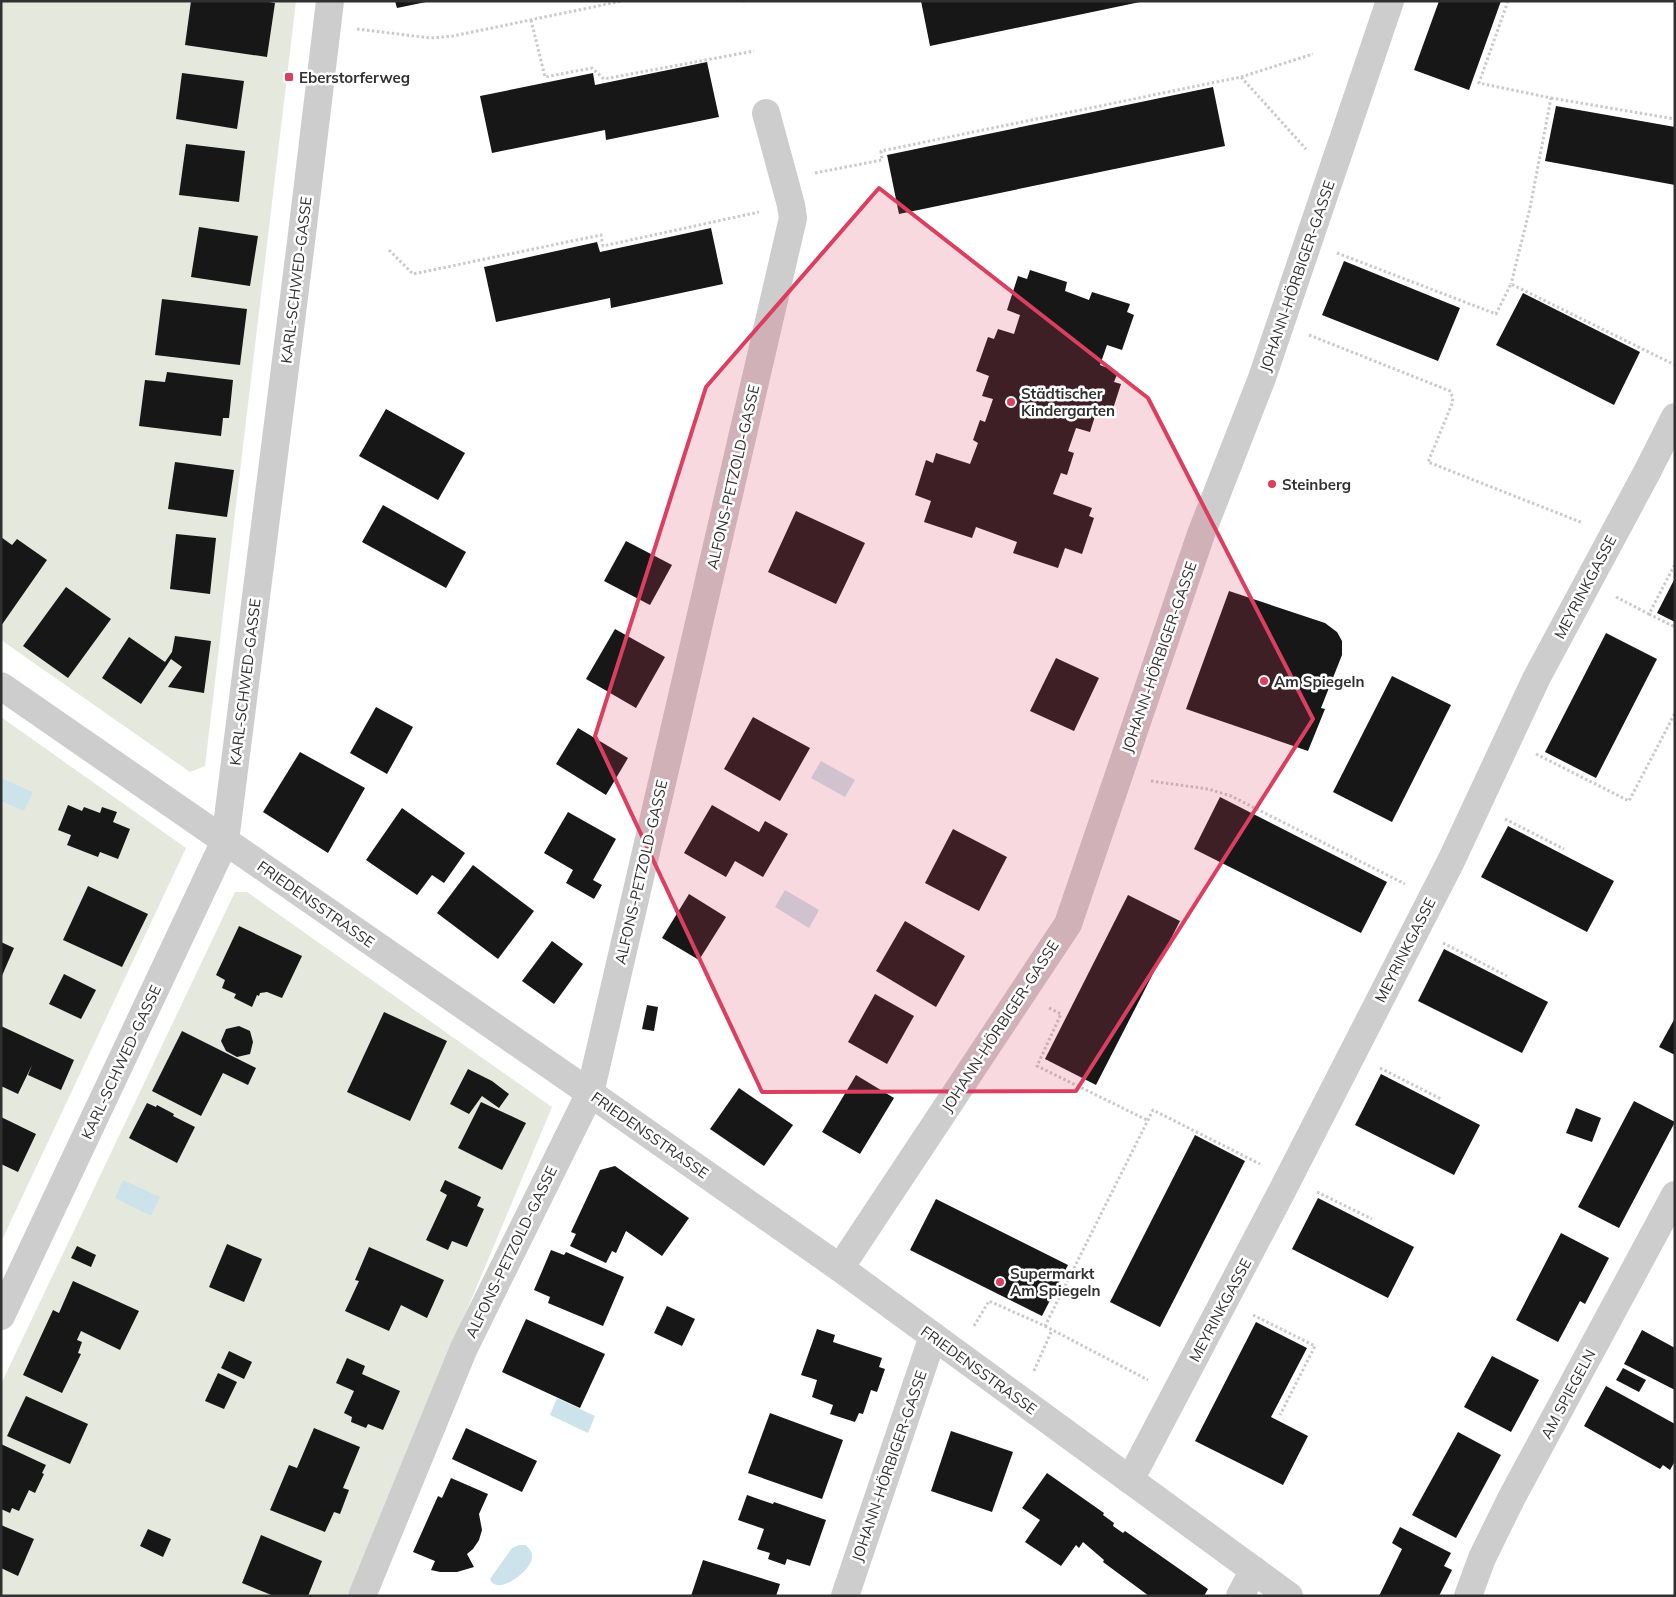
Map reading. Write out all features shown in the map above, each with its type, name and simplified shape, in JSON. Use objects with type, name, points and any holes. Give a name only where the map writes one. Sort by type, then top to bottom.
[{"type":"street","name":"JOHANN-HÖRBIGER-GASSE","points":[[840,1268],[1068,924],[1201,534],[1262,378],[1390,1]]},
{"type":"street","name":"KARL-SCHWED-GASSE","points":[[1,1316],[225,841],[328,13]]},
{"type":"street","name":"ALFONS-PETZOLD-GASSE","points":[[362,1596],[464,1348],[590,1093],[793,218],[792,205],[766,113]]},
{"type":"street","name":"MEYRINKGASSE","points":[[1130,1480],[1432,898],[1536,679],[1675,417]]},
{"type":"street","name":"FRIEDENSSTRASSE","points":[[1,686],[840,1268],[1289,1596]]},
{"type":"street","name":"AM SPIEGELN","points":[[1468,1596],[1482,1558],[1512,1497],[1675,1195]]},
{"type":"street","name":"JOHANN-HÖRBIGER-GASSE","points":[[845,1596],[932,1336]]},
{"type":"street","points":[[1240,1596],[1254,1570]]},
{"type":"path","points":[[328,13],[431,38],[453,36],[622,1]]},
{"type":"path","points":[[1508,1],[1479,83],[1675,120]]},
{"type":"path","points":[[531,20],[545,77],[592,68],[604,78],[754,51]]},
{"type":"path","points":[[828,171],[882,160],[880,151],[1240,77],[1313,54]]},
{"type":"path","points":[[1240,77],[1331,176]]},
{"type":"path","points":[[1308,242],[1496,314],[1511,284],[1530,208],[1551,98]]},
{"type":"path","points":[[389,250],[413,274],[601,235],[603,246],[792,205]]},
{"type":"path","points":[[1511,284],[1675,365]]},
{"type":"path","points":[[1281,323],[1450,391],[1453,398],[1452,404],[1428,462],[1613,535]]},
{"type":"path","points":[[1650,614],[1675,564]]},
{"type":"path","points":[[1588,582],[1675,627]]},
{"type":"path","points":[[1508,739],[1629,802],[1675,712]]},
{"type":"path","points":[[1118,776],[1208,789],[1231,796],[1432,898]]},
{"type":"path","points":[[1477,804],[1564,849]]},
{"type":"path","points":[[1416,929],[1507,976]]},
{"type":"path","points":[[1021,996],[1061,1014],[1037,1066],[1147,1120]]},
{"type":"path","points":[[1352,1054],[1441,1099]]},
{"type":"path","points":[[1045,1326],[1153,1110]]},
{"type":"path","points":[[1224,1301],[1315,1346],[1280,1415]]},
{"type":"path","points":[[957,1354],[989,1302],[1045,1326],[1175,1394]]},
{"type":"path","points":[[1020,1400],[1052,1330]]},
{"type":"highlighted area","points":[[879,188],[1148,398],[1313,719],[1076,1091],[762,1092],[595,736],[706,387]]},
{"type":"shaded area","points":[[1,1],[296,1],[205,766],[190,772],[1,640]]},
{"type":"shaded area","points":[[1,717],[186,848],[1,1242]]},
{"type":"shaded area","points":[[235,892],[247,892],[552,1107],[347,1596],[1,1596],[1,1384]]},
{"type":"water","points":[[821,761],[855,780],[845,797],[811,778]]},
{"type":"water","points":[[1,778],[33,792],[24,811],[1,801]]},
{"type":"water","points":[[785,890],[819,910],[809,928],[775,907]]},
{"type":"water","points":[[123,1180],[160,1197],[151,1216],[115,1198]]},
{"type":"water","points":[[557,1398],[595,1416],[588,1433],[550,1415]]},
{"type":"water","points":[[526,1545],[530,1551],[532,1558],[530,1563],[513,1580],[506,1584],[494,1584],[490,1579],[512,1548]]},
{"type":"building","points":[[191,1],[263,1],[275,3],[267,57],[185,45]]},
{"type":"building","points":[[395,1],[426,1],[426,2],[397,8]]},
{"type":"building","points":[[921,1],[1140,1],[1140,2],[930,46]]},
{"type":"building","points":[[1439,1],[1501,1],[1469,90],[1414,70]]},
{"type":"building","points":[[707,62],[719,117],[606,140],[605,130],[492,153],[480,96],[593,73],[595,85]]},
{"type":"building","points":[[182,73],[244,81],[237,129],[176,119]]},
{"type":"building","points":[[1213,87],[1225,146],[899,214],[887,155]]},
{"type":"building","points":[[1556,106],[1675,127],[1675,185],[1545,161]]},
{"type":"building","points":[[186,144],[245,151],[239,202],[179,195]]},
{"type":"building","points":[[199,227],[258,236],[250,286],[191,277]]},
{"type":"building","points":[[711,228],[723,284],[611,308],[610,298],[496,322],[484,267],[597,242],[600,252]]},
{"type":"building","points":[[1344,261],[1460,308],[1438,361],[1322,315]]},
{"type":"building","points":[[1030,270],[1067,282],[1065,291],[1089,300],[1092,292],[1130,304],[1127,312],[1134,315],[1122,350],[1107,345],[1100,365],[1118,372],[1114,382],[1121,384],[1110,418],[1096,413],[1090,432],[1076,428],[1068,451],[1074,453],[1067,475],[1061,473],[1053,494],[1092,508],[1089,516],[1094,518],[1082,554],[1065,548],[1058,568],[1013,553],[1017,542],[976,527],[972,538],[924,522],[931,501],[915,495],[926,460],[933,463],[936,453],[970,464],[978,443],[973,440],[980,420],[985,422],[993,399],[982,396],[989,376],[976,371],[988,337],[994,339],[998,329],[1014,334],[1020,315],[1007,310],[1018,276],[1027,279]]},
{"type":"building","points":[[1523,293],[1640,352],[1614,405],[1496,345]]},
{"type":"building","points":[[162,299],[247,309],[240,365],[155,355]]},
{"type":"building","points":[[167,372],[233,380],[229,418],[223,418],[221,436],[139,426],[145,380],[165,382]]},
{"type":"building","points":[[386,409],[465,453],[438,500],[359,456]]},
{"type":"building","points":[[175,462],[234,470],[227,517],[168,509]]},
{"type":"building","points":[[383,505],[466,552],[446,588],[362,542]]},
{"type":"building","points":[[796,511],[865,543],[836,604],[768,572]]},
{"type":"building","points":[[176,534],[216,538],[210,594],[170,589]]},
{"type":"building","points":[[1,537],[12,545],[17,539],[47,560],[1,626]]},
{"type":"building","points":[[626,541],[672,565],[650,605],[604,581]]},
{"type":"building","points":[[1675,578],[1675,622],[1657,613]]},
{"type":"building","points":[[66,587],[111,619],[68,678],[23,646]]},
{"type":"building","name":"Am Spiegeln","points":[[1229,591],[1325,623],[1337,632],[1342,641],[1342,655],[1321,708],[1325,709],[1308,751],[1186,709]]},
{"type":"building","points":[[615,629],[665,657],[636,708],[586,679]]},
{"type":"building","points":[[1606,633],[1657,659],[1596,778],[1545,752]]},
{"type":"building","points":[[175,636],[211,641],[204,693],[168,687],[182,667],[171,659],[141,704],[102,678],[129,637],[165,662],[172,652]]},
{"type":"building","points":[[1056,658],[1099,678],[1074,731],[1030,711]]},
{"type":"building","points":[[1392,676],[1451,705],[1392,822],[1333,792]]},
{"type":"building","points":[[376,707],[413,727],[387,774],[350,753]]},
{"type":"building","points":[[753,717],[810,748],[780,801],[724,769]]},
{"type":"building","points":[[578,728],[628,758],[606,795],[556,764]]},
{"type":"building","points":[[300,752],[365,788],[328,853],[263,812]]},
{"type":"building","points":[[1220,797],[1387,882],[1361,933],[1194,849]]},
{"type":"building","points":[[68,805],[82,811],[84,807],[100,813],[102,807],[117,812],[113,822],[130,829],[118,859],[100,852],[98,857],[67,845],[71,835],[58,830]]},
{"type":"building","points":[[712,805],[759,832],[765,821],[788,834],[763,877],[735,861],[726,877],[684,853]]},
{"type":"building","points":[[402,808],[465,853],[444,883],[432,875],[417,895],[366,860]]},
{"type":"building","points":[[568,812],[616,839],[593,880],[602,885],[594,899],[566,883],[573,870],[544,853]]},
{"type":"building","points":[[1508,826],[1614,881],[1587,932],[1481,877]]},
{"type":"building","points":[[953,829],[1007,857],[979,911],[925,883]]},
{"type":"building","points":[[473,865],[534,911],[498,959],[437,913]]},
{"type":"building","points":[[88,886],[148,914],[122,967],[63,940]]},
{"type":"building","points":[[689,894],[726,917],[699,960],[662,938]]},
{"type":"building","points":[[1128,895],[1180,921],[1096,1085],[1045,1059]]},
{"type":"building","points":[[905,921],[965,956],[936,1007],[876,971]]},
{"type":"building","points":[[239,926],[302,956],[282,998],[267,992],[260,993],[259,996],[257,995],[252,1007],[234,998],[236,994],[222,988],[225,980],[216,975]]},
{"type":"building","points":[[552,941],[583,964],[554,1004],[522,981]]},
{"type":"building","points":[[1,942],[14,948],[1,978]]},
{"type":"building","points":[[1444,949],[1548,1002],[1522,1053],[1418,1001]]},
{"type":"building","points":[[64,974],[96,990],[81,1019],[49,1004]]},
{"type":"building","points":[[875,994],[914,1016],[887,1064],[848,1042]]},
{"type":"building","points":[[647,1005],[658,1007],[654,1031],[642,1029]]},
{"type":"building","points":[[384,1012],[447,1041],[410,1121],[347,1092]]},
{"type":"building","points":[[1675,1018],[1675,1055],[1659,1047]]},
{"type":"building","points":[[1,1026],[74,1060],[61,1090],[28,1075],[32,1065],[18,1094],[1,1086]]},
{"type":"building","points":[[239,1026],[250,1031],[253,1042],[250,1054],[237,1057],[226,1051],[221,1041],[226,1029]]},
{"type":"building","points":[[182,1031],[256,1068],[248,1085],[223,1073],[201,1116],[152,1091]]},
{"type":"building","points":[[468,1069],[492,1081],[509,1094],[499,1108],[482,1096],[469,1114],[450,1104]]},
{"type":"building","points":[[1381,1074],[1480,1125],[1454,1175],[1355,1125]]},
{"type":"building","points":[[856,1075],[894,1098],[860,1154],[822,1132]]},
{"type":"building","points":[[739,1088],[793,1125],[764,1166],[710,1129]]},
{"type":"building","points":[[1634,1101],[1675,1122],[1619,1228],[1578,1207]]},
{"type":"building","points":[[481,1102],[526,1123],[502,1170],[458,1148]]},
{"type":"building","points":[[147,1103],[156,1107],[157,1105],[174,1114],[173,1116],[195,1127],[177,1163],[129,1138]]},
{"type":"building","points":[[1576,1108],[1601,1118],[1592,1142],[1566,1133]]},
{"type":"building","points":[[1,1117],[36,1134],[18,1172],[1,1164]]},
{"type":"building","points":[[1195,1135],[1245,1161],[1160,1327],[1110,1302]]},
{"type":"building","points":[[615,1166],[689,1218],[662,1256],[626,1231],[616,1253],[612,1251],[606,1263],[570,1246],[576,1234],[571,1232],[600,1170]]},
{"type":"building","points":[[445,1180],[481,1197],[477,1206],[484,1209],[467,1247],[452,1241],[448,1250],[426,1240],[447,1195],[440,1191]]},
{"type":"building","points":[[1318,1198],[1414,1247],[1388,1298],[1292,1249]]},
{"type":"building","points":[[936,1199],[1068,1265],[1042,1316],[910,1250]]},
{"type":"building","points":[[1561,1233],[1609,1258],[1585,1304],[1580,1301],[1558,1342],[1516,1320]]},
{"type":"building","points":[[227,1244],[262,1259],[244,1302],[209,1287]]},
{"type":"building","points":[[77,1246],[96,1255],[91,1267],[71,1258]]},
{"type":"building","points":[[369,1247],[444,1280],[427,1318],[401,1305],[389,1331],[345,1311],[359,1281],[355,1280]]},
{"type":"building","points":[[551,1250],[564,1255],[566,1252],[624,1277],[603,1326],[548,1303],[550,1297],[534,1290]]},
{"type":"building","points":[[73,1281],[139,1311],[120,1350],[81,1331],[77,1340],[82,1342],[78,1353],[81,1354],[62,1393],[23,1375],[53,1310],[59,1313]]},
{"type":"building","points":[[667,1306],[695,1319],[682,1346],[654,1333]]},
{"type":"building","points":[[526,1319],[605,1354],[580,1408],[502,1372]]},
{"type":"building","points":[[1256,1322],[1307,1348],[1271,1417],[1308,1436],[1283,1485],[1195,1441]]},
{"type":"building","points":[[817,1329],[835,1335],[833,1342],[882,1358],[879,1367],[885,1369],[877,1392],[871,1390],[863,1414],[859,1413],[855,1422],[830,1414],[833,1405],[812,1397],[817,1380],[801,1375]]},
{"type":"building","points":[[1642,1330],[1675,1348],[1675,1390],[1624,1364]]},
{"type":"building","points":[[229,1351],[252,1362],[244,1379],[221,1368]]},
{"type":"building","points":[[1492,1356],[1539,1380],[1511,1432],[1464,1407]]},
{"type":"building","points":[[347,1358],[365,1366],[362,1374],[400,1391],[383,1430],[368,1424],[366,1428],[351,1422],[352,1417],[344,1413],[354,1391],[336,1383]]},
{"type":"building","points":[[1623,1368],[1646,1380],[1639,1392],[1616,1380]]},
{"type":"building","points":[[218,1373],[237,1382],[224,1409],[205,1401]]},
{"type":"building","points":[[1606,1386],[1675,1424],[1675,1461],[1670,1470],[1663,1465],[1660,1469],[1584,1426]]},
{"type":"building","points":[[26,1396],[88,1424],[70,1464],[7,1436]]},
{"type":"building","points":[[770,1413],[843,1440],[822,1499],[748,1473]]},
{"type":"building","points":[[314,1428],[360,1447],[343,1488],[349,1490],[340,1514],[334,1512],[325,1532],[270,1510],[289,1465],[297,1468]]},
{"type":"building","points":[[466,1428],[537,1461],[522,1492],[452,1459]]},
{"type":"building","points":[[951,1431],[1013,1452],[992,1512],[931,1491]]},
{"type":"building","points":[[1458,1432],[1501,1455],[1456,1538],[1412,1515]]},
{"type":"building","points":[[1,1444],[46,1465],[35,1493],[29,1490],[19,1511],[12,1508],[10,1513],[1,1509]]},
{"type":"building","points":[[1047,1473],[1104,1513],[1103,1515],[1114,1523],[1113,1526],[1123,1533],[1125,1531],[1208,1589],[1204,1596],[1149,1596],[1103,1562],[1104,1560],[1083,1542],[1079,1548],[1076,1545],[1061,1566],[1025,1542],[1040,1520],[1022,1508]]},
{"type":"building","points":[[451,1478],[488,1494],[479,1514],[482,1530],[479,1540],[467,1554],[474,1567],[457,1572],[440,1572],[431,1570],[435,1561],[413,1552],[438,1496],[442,1498]]},
{"type":"building","points":[[747,1495],[826,1520],[810,1566],[787,1559],[785,1565],[768,1559],[770,1553],[757,1549],[764,1529],[738,1520]]},
{"type":"building","points":[[1,1525],[34,1539],[18,1576],[1,1568]]},
{"type":"building","points":[[1400,1527],[1451,1553],[1444,1566],[1452,1570],[1439,1596],[1379,1596],[1402,1549],[1392,1543]]},
{"type":"building","points":[[148,1529],[171,1539],[163,1557],[140,1546]]},
{"type":"building","points":[[261,1535],[322,1561],[308,1596],[274,1596],[242,1583]]},
{"type":"building","points":[[703,1560],[780,1584],[776,1596],[691,1596]]},
{"type":"place","name":"Eberstorferweg","points":[[289,77]]},
{"type":"place","name":"Städtischer Kindergarten","points":[[1011,402]]},
{"type":"place","name":"Steinberg","points":[[1272,484]]},
{"type":"place","name":"Am Spiegeln","points":[[1264,681]]},
{"type":"place","name":"Supermarkt Am Spiegeln","points":[[1000,1282]]}]
